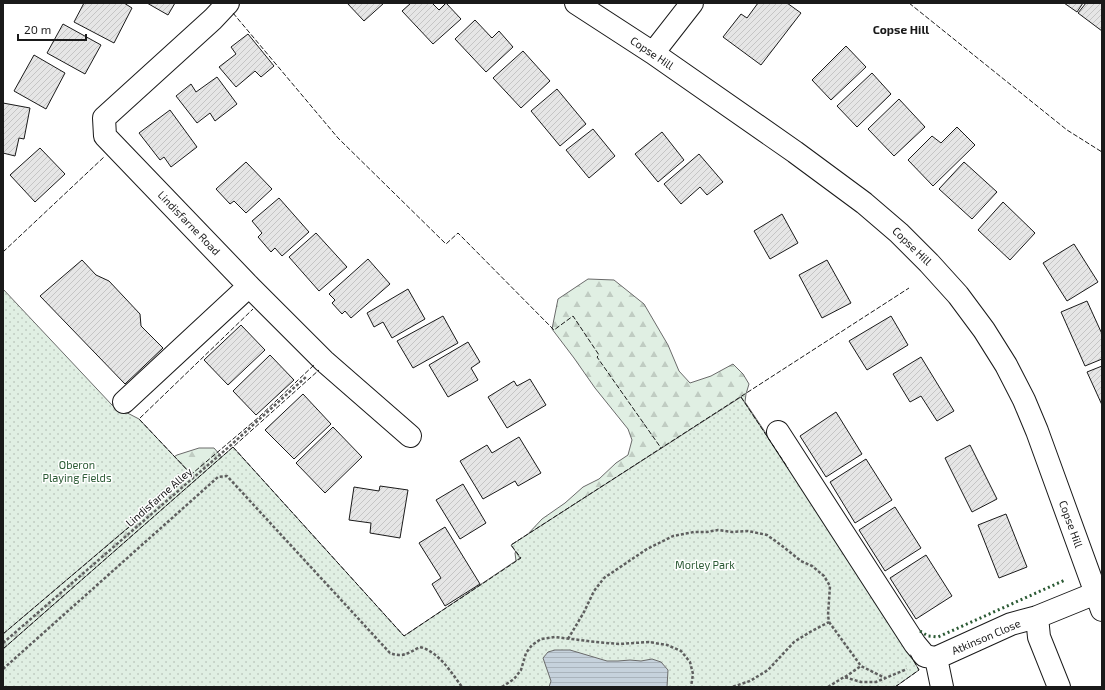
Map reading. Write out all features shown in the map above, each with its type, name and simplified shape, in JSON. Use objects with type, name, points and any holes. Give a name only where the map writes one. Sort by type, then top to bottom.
[{"type":"street","name":"Lindisfarne Road","points":[[228,3],[213,19],[104,118],[105,136],[249,286],[324,361],[410,436]]},
{"type":"street","name":"Copse Hill","points":[[576,3],[653,53],[795,152],[864,203],[899,233],[958,295],[1006,365],[1024,400],[1040,438],[1099,601]]},
{"type":"street","points":[[653,53],[692,3]]},
{"type":"street","points":[[124,402],[249,286]]},
{"type":"street","points":[[778,432],[915,644],[931,657],[942,687]]},
{"type":"street","name":"Atkinson Close","points":[[931,657],[1011,624],[1099,601]]},
{"type":"street","name":"Atkinson Close","points":[[1037,617],[1039,637],[1059,687]]},
{"type":"path","name":"Lindisfarne Alley","points":[[3,642],[231,445],[324,361]]},
{"type":"path","points":[[3,669],[218,477],[227,476],[390,653],[398,656],[420,647],[426,649],[438,657],[462,687]]},
{"type":"path","points":[[568,639],[584,612],[594,591],[604,578],[647,549],[673,536],[694,532],[718,530],[732,532],[748,531],[767,536],[801,561],[812,566],[824,576],[830,586],[829,622],[861,666],[886,678]]},
{"type":"path","points":[[732,687],[750,682],[768,670],[794,642],[829,622]]},
{"type":"path","points":[[502,687],[514,679],[521,670],[526,654],[532,645],[541,639],[555,637],[619,644],[649,642],[666,644],[681,651],[690,662],[693,674],[691,687]]},
{"type":"path","points":[[844,677],[861,682],[876,682],[904,671],[931,657]]},
{"type":"path","points":[[828,687],[861,666]]},
{"type":"green space","points":[[588,279],[614,280],[644,304],[668,345],[679,371],[690,383],[711,376],[733,364],[743,374],[749,384],[745,402],[810,499],[517,569],[515,553],[527,535],[542,519],[565,503],[583,487],[599,479],[616,463],[628,455],[632,440],[628,429],[595,388],[552,329],[558,299]]},
{"type":"green space","name":"Oberon Playing Fields","points":[[3,289],[112,405],[139,419],[191,474],[3,634]]},
{"type":"green space","name":"Morley Park","points":[[741,397],[908,648],[919,670],[895,687],[3,687],[3,649],[233,447],[404,636],[520,558],[511,545]]},
{"type":"green space","points":[[199,448],[214,448],[221,456],[221,469],[3,663],[3,613],[140,478],[177,455]]},
{"type":"shaded area","points":[[555,650],[570,650],[607,661],[641,661],[652,659],[661,662],[668,670],[667,687],[549,687],[551,681],[543,658],[548,652]]},
{"type":"building","points":[[84,3],[124,3],[132,8],[114,43],[74,22]]},
{"type":"building","points":[[147,3],[175,3],[168,15]]},
{"type":"building","points":[[347,3],[384,3],[364,21]]},
{"type":"building","points":[[411,3],[432,3],[439,10],[446,3],[461,19],[433,44],[402,11]]},
{"type":"building","points":[[758,3],[787,3],[801,13],[761,65],[723,37],[741,14],[747,18]]},
{"type":"building","points":[[1064,3],[1083,3],[1077,12]]},
{"type":"building","points":[[1086,3],[1102,3],[1102,31],[1078,13]]},
{"type":"building","points":[[475,20],[492,38],[499,31],[513,47],[486,72],[455,39]]},
{"type":"building","points":[[63,24],[101,45],[85,74],[47,53]]},
{"type":"building","points":[[248,34],[274,66],[261,77],[255,71],[236,87],[219,67],[236,54],[231,47]]},
{"type":"building","points":[[846,46],[866,67],[831,100],[812,80]]},
{"type":"building","points":[[523,51],[550,81],[521,108],[493,78]]},
{"type":"building","points":[[34,55],[65,73],[46,109],[14,91]]},
{"type":"building","points":[[872,73],[891,94],[857,127],[837,106]]},
{"type":"building","points":[[217,77],[237,104],[215,121],[210,113],[197,123],[176,96],[191,84],[196,92]]},
{"type":"building","points":[[557,89],[586,124],[560,146],[531,111]]},
{"type":"building","points":[[899,99],[925,127],[894,156],[868,129]]},
{"type":"building","points":[[3,103],[30,108],[24,139],[19,138],[15,156],[3,153]]},
{"type":"building","points":[[170,110],[197,147],[171,167],[164,157],[160,160],[139,133]]},
{"type":"building","points":[[957,127],[975,145],[933,186],[908,160],[932,136],[941,143]]},
{"type":"building","points":[[593,129],[615,156],[589,178],[566,150]]},
{"type":"building","points":[[662,132],[684,160],[658,182],[635,154]]},
{"type":"building","points":[[40,148],[65,174],[35,202],[10,175]]},
{"type":"building","points":[[699,154],[723,182],[707,195],[700,187],[681,204],[664,184]]},
{"type":"building","points":[[246,162],[272,189],[246,213],[234,201],[230,204],[216,189]]},
{"type":"building","points":[[964,162],[997,192],[972,219],[939,189]]},
{"type":"building","points":[[279,198],[309,232],[282,256],[275,248],[271,252],[258,237],[262,233],[252,221]]},
{"type":"building","points":[[1003,202],[1035,233],[1010,260],[978,230]]},
{"type":"building","points":[[782,214],[798,243],[770,259],[754,231]]},
{"type":"building","points":[[316,233],[347,267],[319,291],[289,257]]},
{"type":"building","points":[[1074,244],[1098,282],[1067,301],[1043,263]]},
{"type":"building","points":[[368,259],[390,284],[351,318],[345,311],[342,314],[332,303],[335,300],[329,294]]},
{"type":"building","points":[[82,260],[96,275],[109,281],[140,314],[141,326],[163,348],[125,384],[40,296]]},
{"type":"building","points":[[827,260],[851,303],[822,318],[799,275]]},
{"type":"building","points":[[408,289],[425,319],[392,338],[383,322],[374,327],[367,313]]},
{"type":"building","points":[[1087,301],[1102,334],[1102,359],[1085,366],[1061,312]]},
{"type":"building","points":[[443,316],[458,343],[413,368],[397,341]]},
{"type":"building","points":[[891,316],[908,345],[867,370],[849,341]]},
{"type":"building","points":[[241,325],[265,350],[228,385],[204,360]]},
{"type":"building","points":[[468,342],[480,362],[471,368],[478,380],[448,397],[429,365]]},
{"type":"building","points":[[270,355],[294,380],[256,415],[233,391]]},
{"type":"building","points":[[921,357],[954,411],[937,421],[921,396],[910,402],[893,374]]},
{"type":"building","points":[[1102,366],[1102,405],[1087,372]]},
{"type":"building","points":[[530,379],[546,405],[507,428],[488,397],[514,381],[517,386]]},
{"type":"building","points":[[303,394],[331,424],[294,459],[265,430]]},
{"type":"building","points":[[836,412],[862,454],[826,477],[800,436]]},
{"type":"building","points":[[333,427],[362,457],[325,493],[296,463]]},
{"type":"building","points":[[519,437],[541,473],[518,486],[515,481],[483,499],[460,461],[487,445],[492,453]]},
{"type":"building","points":[[970,445],[997,499],[972,512],[945,458]]},
{"type":"building","points":[[866,459],[892,500],[855,523],[830,482]]},
{"type":"building","points":[[463,484],[486,523],[460,539],[436,500]]},
{"type":"building","points":[[380,486],[408,490],[400,538],[370,533],[371,523],[349,520],[354,487],[379,491]]},
{"type":"building","points":[[895,507],[921,548],[885,571],[859,530]]},
{"type":"building","points":[[1006,514],[1027,567],[999,578],[978,525]]},
{"type":"building","points":[[445,527],[480,584],[445,606],[432,584],[441,578],[419,543]]},
{"type":"building","points":[[926,555],[952,596],[916,619],[890,578]]},
{"type":"hedge","points":[[920,631],[928,636],[938,637],[1065,580]]},
{"type":"fence","points":[[909,3],[1067,130],[1102,152]]},
{"type":"fence","points":[[233,13],[338,138],[446,244],[458,233],[554,330],[573,316],[599,355],[597,357],[661,448]]},
{"type":"fence","points":[[3,252],[104,157]]},
{"type":"fence","points":[[233,447],[404,636],[521,558],[511,545],[909,288]]},
{"type":"fence","points":[[191,474],[139,419],[253,309]]},
{"type":"fence","points":[[3,634],[259,417],[314,365]]},
{"type":"fence","points":[[3,649],[319,370]]},
{"type":"fence","points":[[741,397],[788,468]]},
{"type":"fence","points":[[895,687],[919,670],[910,654]]},
{"type":"district","name":"Copse Hill","points":[[901,30]]}]
